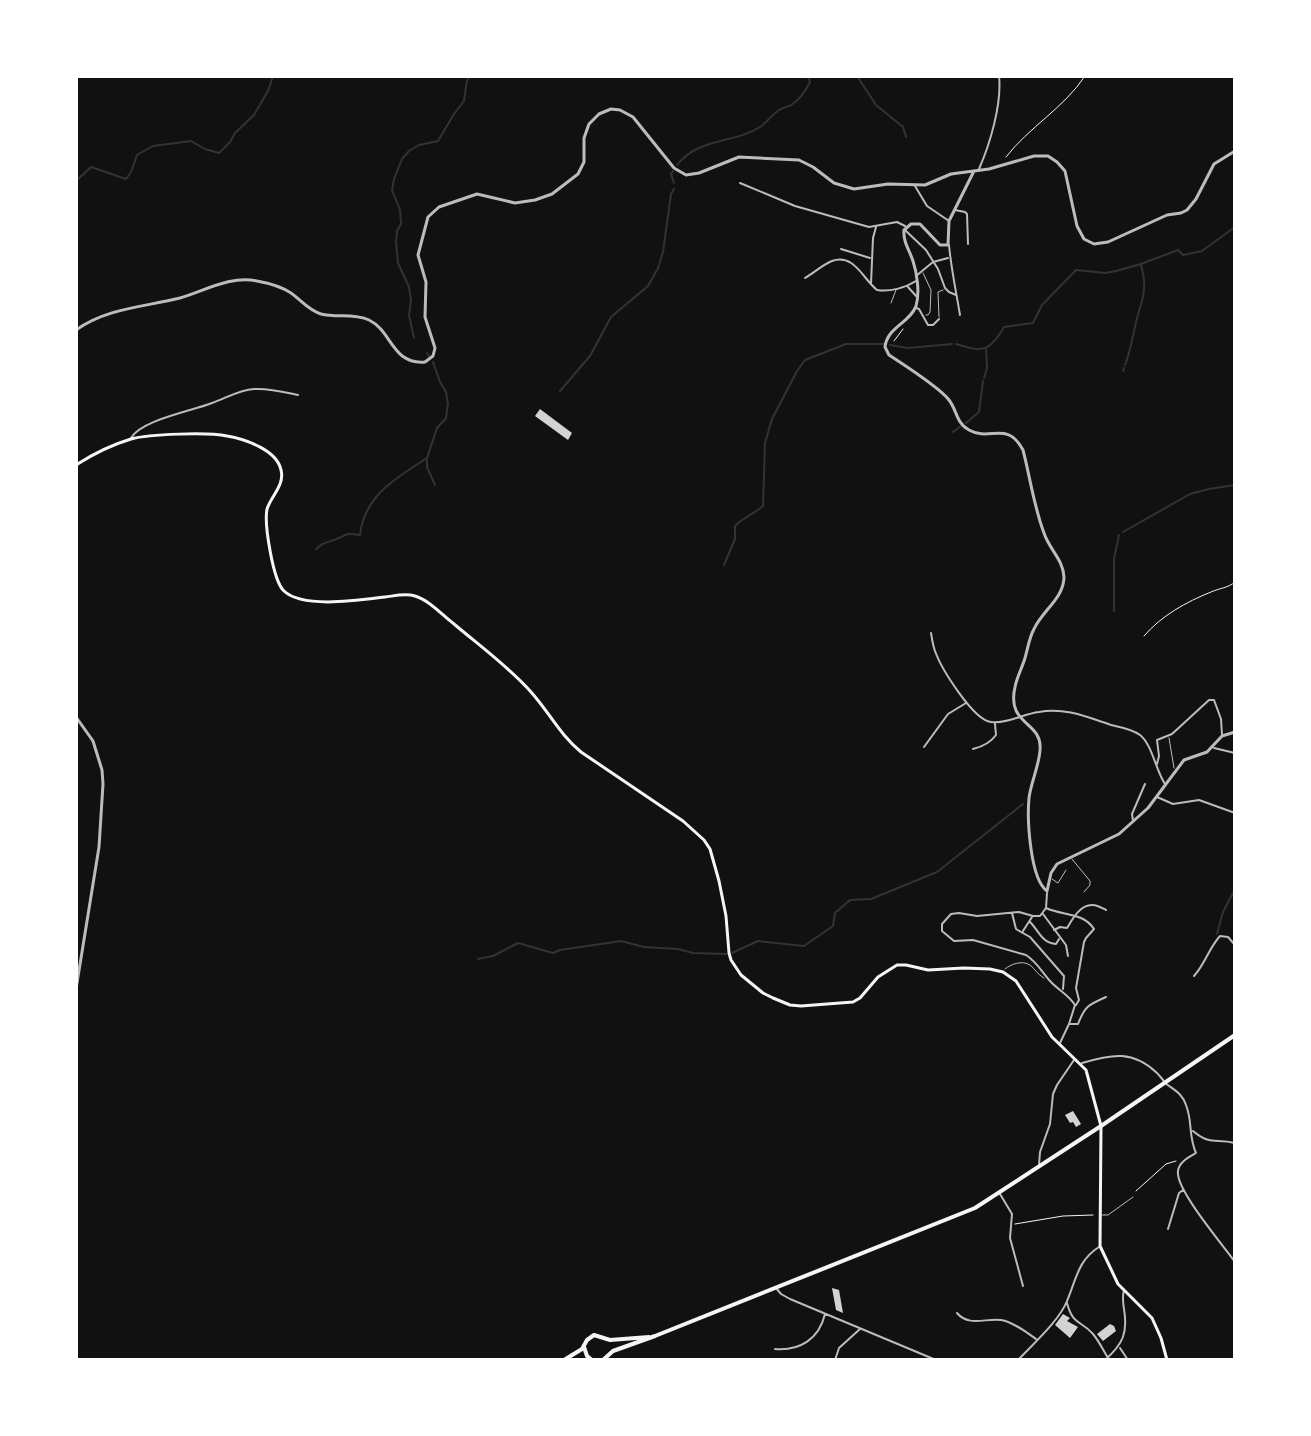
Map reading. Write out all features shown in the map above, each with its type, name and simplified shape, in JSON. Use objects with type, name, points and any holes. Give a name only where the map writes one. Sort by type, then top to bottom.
[{"type":"main road","points":[[76,465],[131,439],[159,436],[226,435],[266,451],[282,471],[279,486],[266,514],[275,572],[284,591],[295,597],[324,601],[408,595],[422,599],[516,676],[570,743],[697,832],[710,849],[724,904],[731,960],[741,975],[763,993],[781,1002],[801,1006],[853,1002],[878,977],[897,965],[928,970],[980,968],[1003,972],[1016,981],[1047,1030],[1081,1064],[1088,1077],[1101,1126],[1100,1246],[1115,1279],[1152,1318],[1167,1360]]},
{"type":"main road","points":[[606,1358],[975,1208],[1235,1035]]},
{"type":"main road","points":[[564,1360],[582,1349],[594,1335],[607,1339],[610,1346],[606,1358]]},
{"type":"main road","points":[[607,1339],[655,1336]]},
{"type":"main road","points":[[585,1344],[585,1352],[591,1360]]},
{"type":"main road","points":[[582,1360],[591,1360]]},
{"type":"street","points":[[960,315],[949,258],[949,221],[988,145],[1001,88],[999,76]]},
{"type":"street","points":[[76,330],[118,310],[180,298],[248,279],[288,291],[316,313],[370,321],[382,331],[395,351],[414,361],[425,362],[433,356],[435,348],[425,317],[426,282],[418,255],[428,217],[439,207],[477,194],[515,203],[552,194],[578,174],[584,162],[584,138],[589,124],[599,114],[611,109],[633,117],[674,168],[686,175],[732,159],[799,160],[834,183],[848,189],[862,189],[888,184],[925,185],[951,174],[1002,166],[1034,156],[1048,156],[1065,171],[1080,233],[1089,242],[1100,244],[1167,215],[1187,210],[1214,164],[1235,151]]},
{"type":"street","points":[[740,183],[795,206],[869,227],[897,222],[933,262],[945,288],[956,295]]},
{"type":"street","points":[[915,185],[927,206],[949,221]]},
{"type":"street","points":[[954,210],[967,214],[968,244]]},
{"type":"street","points":[[905,228],[920,224],[940,245],[948,245]]},
{"type":"street","points":[[871,285],[876,227]]},
{"type":"street","points":[[905,228],[904,240],[912,257],[917,297],[915,307],[888,335],[886,349],[945,395],[953,406],[955,416],[967,429],[976,433],[1009,434],[1019,442],[1041,527],[1061,563],[1064,576],[1059,594],[1030,638],[1014,693],[1014,707],[1019,718],[1034,730],[1040,740],[1029,813],[1035,871],[1039,884],[1047,891]]},
{"type":"street","points":[[841,249],[872,259]]},
{"type":"street","points":[[805,278],[832,261],[843,260],[855,265],[871,285],[881,291],[907,287],[933,262],[949,258]]},
{"type":"street","points":[[907,287],[917,297]]},
{"type":"street","points":[[915,307],[928,325],[939,319]]},
{"type":"street","points":[[131,439],[135,431],[155,422],[232,394],[254,389],[298,395]]},
{"type":"street","points":[[931,633],[935,652],[949,677],[982,719],[995,723],[1040,711],[1065,711],[1131,730],[1143,737],[1166,785]]},
{"type":"street","points":[[1156,765],[1159,756],[1157,740],[1168,737],[1212,699],[1220,714],[1222,736]]},
{"type":"street","points":[[924,747],[948,714],[967,703]]},
{"type":"street","points":[[76,717],[93,741],[102,770],[103,806],[96,871],[76,989]]},
{"type":"street","points":[[973,749],[994,739],[995,723]]},
{"type":"street","points":[[1043,914],[1049,878],[1057,864],[1119,834],[1148,808],[1184,760],[1207,752],[1222,736],[1235,732]]},
{"type":"street","points":[[1213,748],[1235,753]]},
{"type":"street","points":[[1134,822],[1132,814],[1145,784]]},
{"type":"street","points":[[1157,797],[1173,804],[1199,800],[1235,813]]},
{"type":"street","points":[[1054,930],[1067,928],[1075,915],[1087,906],[1106,910]]},
{"type":"street","points":[[1046,908],[1075,915],[1088,921],[1094,929],[1084,942],[1076,988],[1079,1000],[1059,1044]]},
{"type":"street","points":[[1011,912],[1016,929],[1023,931],[1038,945],[1064,976],[1063,991]]},
{"type":"street","points":[[1043,914],[951,914],[942,924],[942,931],[954,941],[973,940],[1026,955],[1075,1005]]},
{"type":"street","points":[[1043,914],[1066,945],[1068,956]]},
{"type":"street","points":[[1023,931],[1033,916]]},
{"type":"street","points":[[1030,922],[1049,943],[1056,944],[1060,938]]},
{"type":"street","points":[[1194,976],[1220,936],[1228,937],[1235,945]]},
{"type":"street","points":[[1069,1024],[1078,1024],[1087,1006],[1106,997]]},
{"type":"street","points":[[1081,1064],[1109,1055],[1134,1056],[1183,1097],[1192,1131],[1189,1138],[1196,1153],[1183,1162],[1178,1171],[1179,1180],[1194,1207],[1235,1262]]},
{"type":"street","points":[[1040,1166],[1040,1152],[1050,1124],[1053,1094],[1075,1059]]},
{"type":"street","points":[[1192,1131],[1207,1142],[1224,1140],[1235,1143]]},
{"type":"street","points":[[1168,1229],[1183,1189]]},
{"type":"street","points":[[999,1193],[1012,1214],[1010,1238],[1023,1286]]},
{"type":"street","points":[[1018,1360],[1053,1323],[1067,1302],[1081,1266],[1100,1246]]},
{"type":"street","points":[[775,1287],[790,1299],[936,1360]]},
{"type":"street","points":[[1067,1302],[1071,1315],[1093,1334],[1106,1359],[1119,1347],[1127,1325],[1122,1297],[1124,1290]]},
{"type":"street","points":[[775,1349],[795,1348],[817,1334],[825,1313]]},
{"type":"street","points":[[957,1313],[970,1322],[1002,1320],[1037,1340]]},
{"type":"street","points":[[835,1360],[839,1348],[861,1329]]},
{"type":"street","points":[[1119,1347],[1128,1360]]},
{"type":"lane","points":[[922,271],[931,290],[930,312],[923,315]]},
{"type":"lane","points":[[891,303],[897,288]]},
{"type":"lane","points":[[939,319],[938,292],[945,288]]},
{"type":"lane","points":[[1168,737],[1175,770]]},
{"type":"lane","points":[[1071,857],[1090,881],[1084,892]]},
{"type":"lane","points":[[1049,878],[1058,883],[1066,870]]},
{"type":"lane","points":[[1003,972],[1011,964],[1023,963],[1047,978]]},
{"type":"lane","points":[[1100,1215],[1108,1215],[1133,1197]]},
{"type":"path","points":[[1002,166],[1011,151],[1058,107],[1085,76]]},
{"type":"path","points":[[886,349],[905,327],[904,320]]},
{"type":"path","points":[[1144,636],[1161,617],[1235,582]]},
{"type":"path","points":[[1133,1197],[1166,1164],[1183,1162]]},
{"type":"path","points":[[1013,1224],[1063,1216],[1100,1215]]},
{"type":"building","points":[[540,409],[572,433],[568,440],[535,416]]},
{"type":"building","points":[[1073,1111],[1081,1124],[1076,1127],[1065,1115]]},
{"type":"building","points":[[832,1288],[839,1290],[843,1313],[836,1310]]},
{"type":"building","points":[[1063,1314],[1070,1318],[1067,1321],[1078,1327],[1070,1338],[1055,1325]]},
{"type":"building","points":[[1110,1324],[1116,1331],[1103,1341],[1097,1334]]},
{"type":"waterway","points":[[76,181],[91,167],[126,179],[137,155],[153,146],[191,141],[219,153],[254,115],[273,76]]},
{"type":"waterway","points":[[414,338],[409,315],[409,287],[398,263],[396,242],[401,224],[400,210],[392,190],[394,179],[409,151],[419,145],[438,141],[464,101],[470,76]]},
{"type":"waterway","points":[[677,165],[706,145],[760,127],[779,110],[800,98],[810,82],[808,76]]},
{"type":"waterway","points":[[857,76],[876,105],[903,127],[906,137]]},
{"type":"waterway","points":[[673,171],[674,183]]},
{"type":"waterway","points":[[560,391],[590,356],[611,317],[648,286],[663,252],[674,189]]},
{"type":"waterway","points":[[956,344],[984,348],[994,342],[1004,327],[1033,323],[1042,305],[1076,270],[1105,273],[1178,250],[1183,255],[1202,251],[1235,227]]},
{"type":"waterway","points":[[1125,365],[1144,291],[1141,265]]},
{"type":"waterway","points":[[724,565],[735,539],[735,526],[763,506],[765,443],[772,419],[797,371],[805,360],[846,344],[884,344]]},
{"type":"waterway","points":[[890,345],[908,348],[952,344]]},
{"type":"waterway","points":[[984,378],[986,348]]},
{"type":"waterway","points":[[316,549],[346,535],[360,535],[363,521],[375,498],[394,480],[427,458],[437,428],[446,418],[448,404],[433,362]]},
{"type":"waterway","points":[[966,423],[979,412],[983,381]]},
{"type":"waterway","points":[[953,432],[961,426]]},
{"type":"waterway","points":[[427,460],[435,485]]},
{"type":"waterway","points":[[1123,532],[1190,494],[1235,485]]},
{"type":"waterway","points":[[1114,611],[1114,559],[1119,535]]},
{"type":"waterway","points":[[732,953],[758,941],[804,946],[833,926],[835,913],[850,900],[871,899],[937,872],[1023,804]]},
{"type":"waterway","points":[[1217,934],[1223,912],[1235,889]]},
{"type":"waterway","points":[[478,959],[493,956],[518,943],[553,953],[621,941],[644,947],[726,954]]}]
